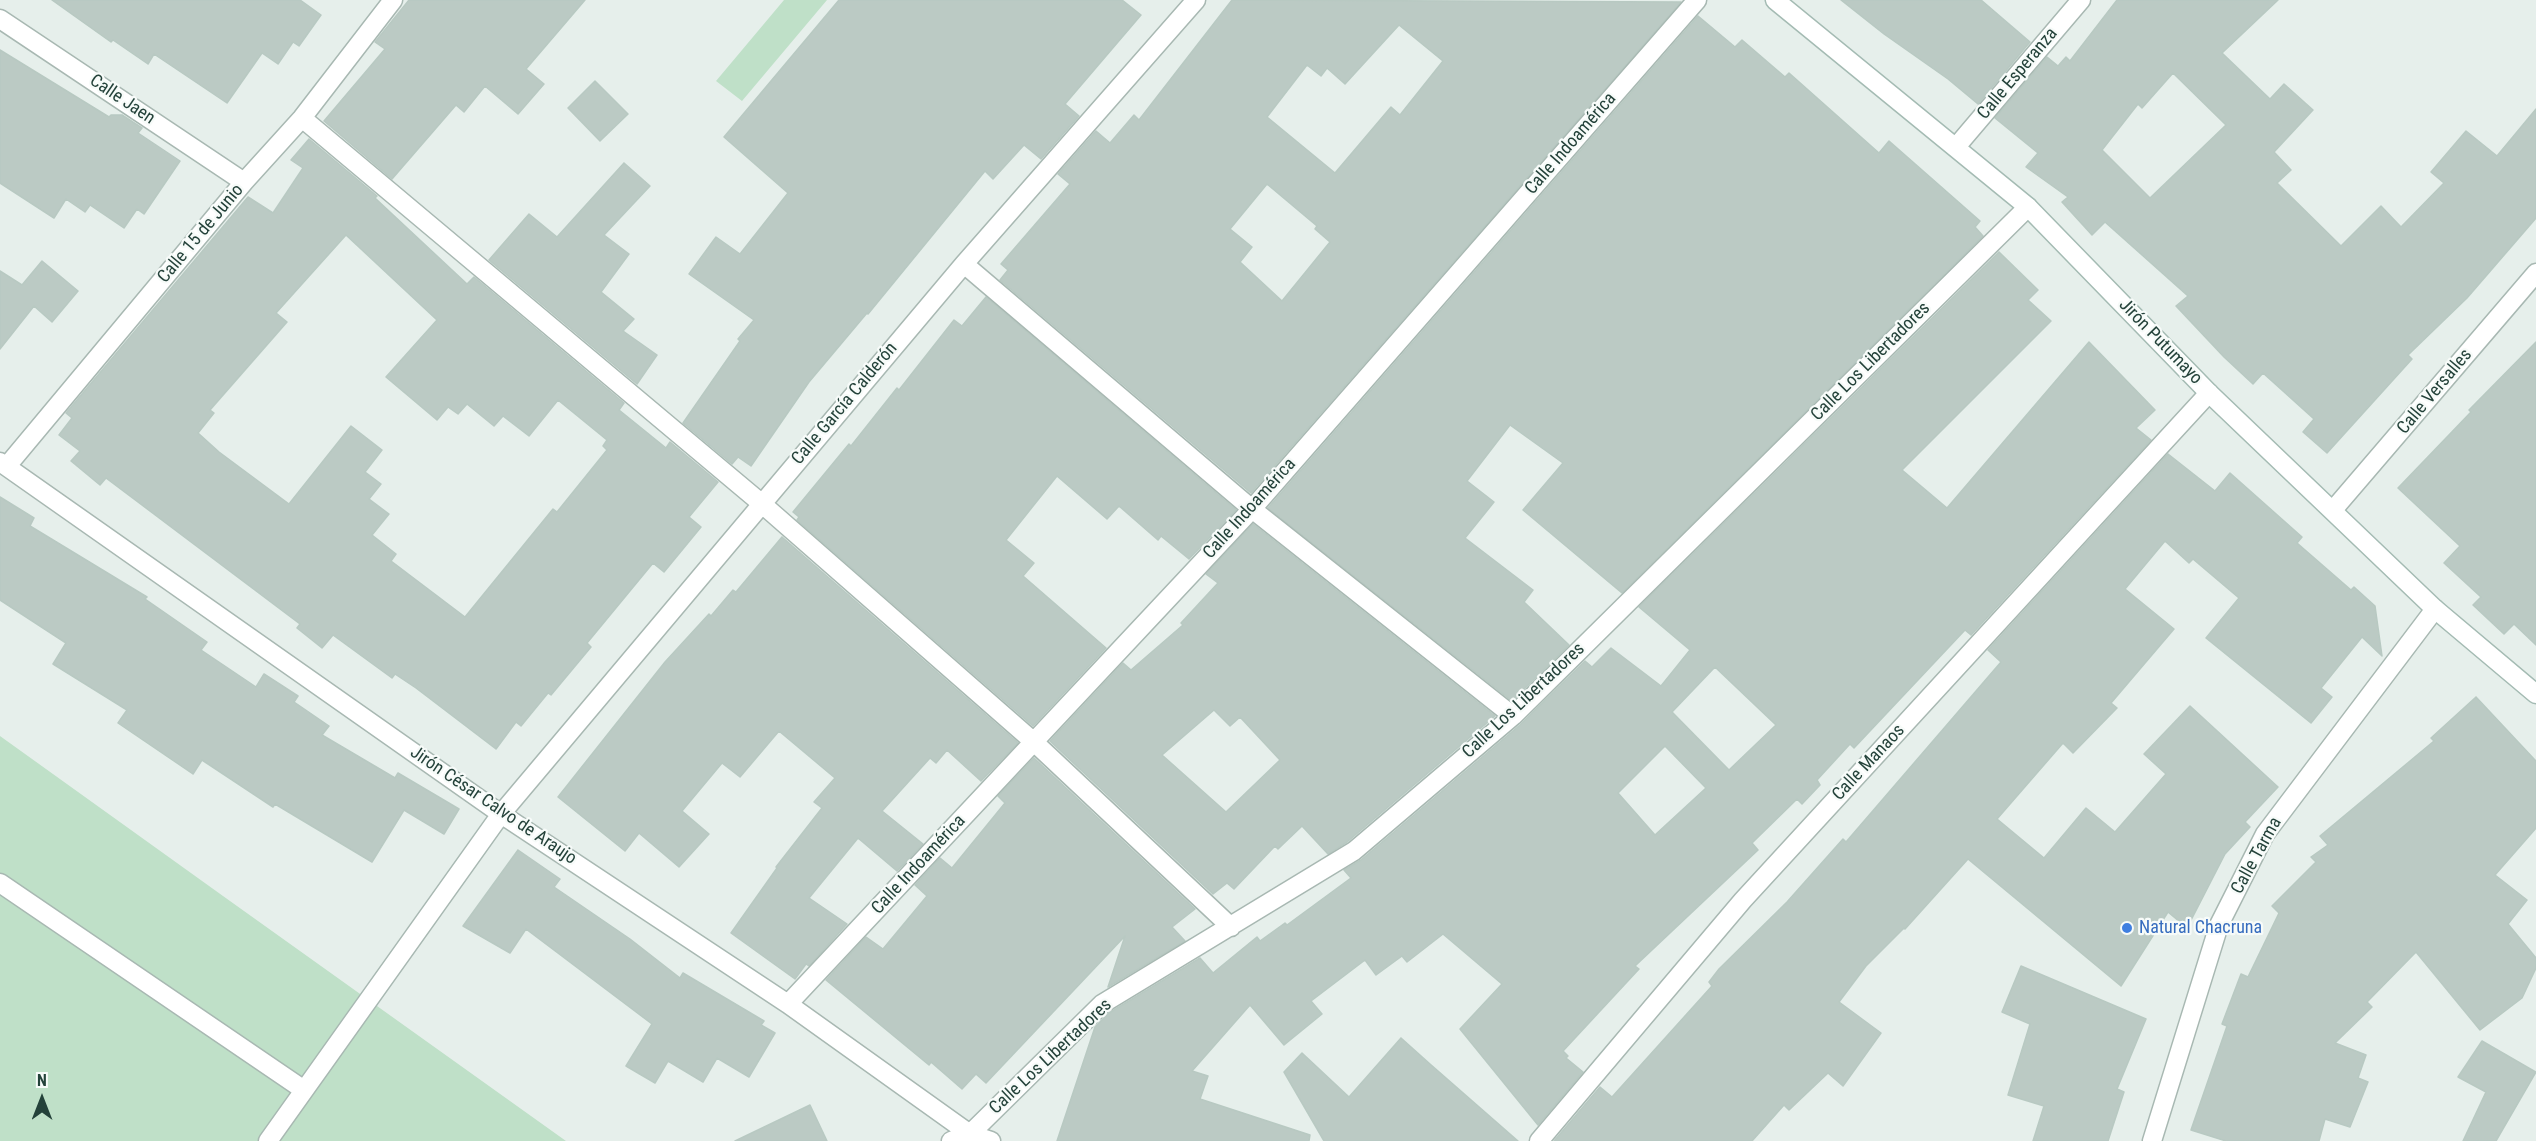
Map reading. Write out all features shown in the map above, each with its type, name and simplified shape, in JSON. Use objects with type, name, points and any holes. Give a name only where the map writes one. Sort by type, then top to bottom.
[{"type":"street","name":"Calle 15 de Junio","points":[[3,464],[244,182],[302,118],[393,0]]},
{"type":"street","name":"Calle García Calderón","points":[[268,1141],[501,814],[964,264],[1196,0]]},
{"type":"street","name":"Calle Indoamérica","points":[[788,1004],[1252,508],[1697,0]]},
{"type":"street","name":"Jirón Putumayo","points":[[1775,0],[2028,207],[2209,393],[2435,609],[2536,694]]},
{"type":"street","name":"Calle Esperanza","points":[[1956,147],[2081,0]]},
{"type":"street","name":"Calle Jaen","points":[[0,19],[244,182]]},
{"type":"street","points":[[302,118],[761,503],[1034,742],[1232,927]]},
{"type":"street","name":"Calle Los Libertadores","points":[[970,1134],[1102,1004],[1354,851],[1513,716],[2028,207]]},
{"type":"street","points":[[964,264],[1252,508],[1513,716]]},
{"type":"street","name":"Calle Versalles","points":[[2334,510],[2536,273]]},
{"type":"street","name":"Calle Manaos","points":[[1539,1141],[1743,900],[2209,393]]},
{"type":"street","name":"Jirón César Calvo de Araujo","points":[[3,464],[501,814],[788,1004],[970,1134],[991,1141]]},
{"type":"street","name":"Calle Tarma","points":[[2152,1141],[2219,925],[2265,834],[2435,609]]},
{"type":"street","points":[[0,883],[304,1090]]},
{"type":"street","points":[[951,1141],[970,1134]]},
{"type":"green space","points":[[784,0],[827,0],[742,101],[716,81]]},
{"type":"green space","points":[[0,736],[223,896],[566,1141],[0,1141]]},
{"type":"building","points":[[52,0],[300,0],[321,15],[299,46],[293,42],[278,64],[262,53],[227,103],[154,54],[148,64],[113,40],[111,42]]},
{"type":"building","points":[[409,0],[585,0],[526,69],[544,84],[518,114],[485,86],[464,112],[456,105],[392,179],[324,121],[385,49],[375,42]]},
{"type":"building","points":[[839,0],[1122,0],[1141,15],[1065,104],[1079,116],[1041,159],[1024,145],[993,179],[985,171],[809,382],[751,466],[738,457],[732,464],[683,423],[740,341],[738,339],[754,320],[689,274],[716,237],[740,254],[788,193],[724,137]]},
{"type":"building","points":[[1232,0],[1681,2],[1251,493],[1000,280],[1008,270],[1001,264],[1070,184],[1058,174],[1096,131],[1110,143],[1134,115],[1139,120]],"holes":[[[1399,25],[1443,61],[1400,115],[1391,107],[1335,173],[1267,117],[1307,65],[1321,76],[1327,68],[1345,84]],[[1267,184],[1317,226],[1315,229],[1330,242],[1282,301],[1240,262],[1252,247],[1230,229]]]},
{"type":"building","points":[[1841,0],[1981,0],[2030,42],[1978,104]]},
{"type":"building","points":[[2117,0],[2278,0],[2222,53],[2270,99],[2284,84],[2313,110],[2274,152],[2291,170],[2277,183],[2341,246],[2381,206],[2401,227],[2444,183],[2431,172],[2466,131],[2497,156],[2536,109],[2536,218],[2467,298],[2408,355],[2412,359],[2327,453],[2303,432],[2314,419],[2263,373],[2253,384],[2176,306],[2188,296],[2105,222],[2092,235],[2062,202],[2068,197],[2026,167],[2038,153],[1995,118],[2047,57],[2058,66],[2066,57],[2070,61]],"holes":[[[2173,73],[2226,125],[2150,198],[2102,150],[2138,104],[2142,108]]]},
{"type":"building","points":[[1698,16],[1735,47],[1742,40],[1785,77],[1789,73],[1879,153],[1889,141],[1980,221],[1975,227],[1983,236],[1622,593],[1523,510],[1563,463],[1510,425],[1467,481],[1494,502],[1465,538],[1533,590],[1524,602],[1569,645],[1512,701],[1268,508]]},
{"type":"building","points":[[0,50],[109,117],[122,115],[142,128],[138,133],[180,161],[144,214],[137,209],[124,228],[90,205],[85,212],[66,199],[54,218],[0,183]]},
{"type":"building","points":[[595,81],[628,114],[600,141],[568,108]]},
{"type":"building","points":[[309,139],[377,196],[375,198],[467,284],[474,277],[624,403],[619,410],[666,448],[670,442],[718,482],[689,517],[701,527],[664,572],[653,563],[587,643],[591,647],[551,695],[548,693],[521,726],[516,722],[496,749],[416,688],[395,674],[392,678],[333,635],[322,648],[297,628],[300,624],[106,478],[100,485],[71,461],[80,451],[59,435],[72,418],[66,413],[248,197],[273,213],[303,168],[291,160]],"holes":[[[346,235],[437,320],[386,377],[437,420],[448,407],[458,414],[467,404],[494,426],[503,416],[529,436],[558,400],[607,440],[603,446],[607,450],[557,512],[553,509],[465,617],[391,561],[396,554],[372,535],[389,514],[369,499],[381,484],[365,472],[382,450],[351,426],[289,504],[219,452],[198,433],[214,413],[210,410],[287,322],[276,313]]]},
{"type":"building","points":[[624,163],[650,186],[604,235],[629,254],[601,292],[634,319],[623,331],[657,355],[637,384],[489,260],[529,214],[557,237]]},
{"type":"building","points":[[1999,252],[2038,290],[2028,300],[2051,321],[1902,470],[1947,508],[2089,342],[2155,410],[2136,428],[2151,440],[1971,635],[1965,630],[1854,748],[1850,744],[1817,780],[1820,785],[1802,804],[1797,799],[1752,843],[1758,850],[1635,966],[1639,969],[1563,1051],[1568,1056],[1566,1058],[1583,1072],[1538,1125],[1460,1029],[1502,984],[1443,934],[1407,962],[1402,956],[1376,975],[1365,960],[1311,1001],[1322,1014],[1284,1045],[1250,1005],[1192,1071],[1208,1076],[1200,1099],[1310,1135],[1309,1141],[1057,1141],[1095,1027],[1109,1013],[1200,958],[1213,973],[1257,937],[1260,941],[1285,923],[1287,925],[1351,878],[1344,870],[1361,860],[1520,725],[1585,661],[1592,667],[1611,648],[1661,686],[1690,650],[1639,607]],"holes":[[[1715,667],[1776,725],[1729,770],[1672,712]],[[1665,746],[1706,788],[1655,835],[1618,793]]]},
{"type":"building","points":[[42,261],[78,291],[52,322],[34,306],[0,349],[0,271],[22,285]]},
{"type":"building","points":[[986,297],[1236,510],[1189,559],[1161,536],[1158,540],[1119,506],[1107,519],[1057,476],[1006,540],[1034,563],[1023,576],[1106,648],[1033,726],[797,520],[799,517],[793,512],[849,444],[851,446],[897,388],[899,390],[954,320],[962,326]]},
{"type":"building","points":[[2536,342],[2536,645],[2514,624],[2504,634],[2473,605],[2481,597],[2444,563],[2460,546],[2398,488],[2471,412],[2469,410]]},
{"type":"building","points":[[2168,454],[2215,491],[2230,473],[2302,537],[2297,543],[2351,590],[2354,587],[2375,606],[2382,656],[2362,637],[2321,688],[2332,697],[2311,723],[2206,638],[2239,598],[2193,559],[2189,563],[2165,541],[2125,589],[2174,629],[2111,703],[2117,708],[2073,753],[2063,743],[1997,819],[2044,858],[2086,808],[2115,832],[2166,774],[2144,754],[2190,706],[2278,787],[2245,822],[2250,827],[2225,854],[2187,928],[2168,912],[2121,986],[1968,859],[1905,929],[1866,966],[1839,1002],[1881,1033],[1843,1086],[1828,1073],[1789,1110],[1784,1105],[1752,1141],[1554,1141],[1600,1087],[1612,1097],[1712,986],[1709,982],[1719,969],[1787,902],[1843,839],[1846,842],[2001,662],[1988,650]]},
{"type":"building","points":[[0,497],[34,518],[30,526],[147,597],[145,599],[207,642],[201,650],[256,687],[264,674],[298,696],[294,702],[329,726],[322,735],[395,778],[398,773],[459,809],[444,834],[404,810],[372,862],[275,804],[273,807],[202,760],[193,774],[118,723],[127,710],[53,664],[66,643],[0,600]]},
{"type":"building","points":[[1253,524],[1495,716],[1347,842],[1328,854],[1302,826],[1278,849],[1275,846],[1234,889],[1227,883],[1213,894],[1050,741],[1123,663],[1131,670],[1183,625],[1181,623],[1218,583],[1206,574]],"holes":[[[1214,710],[1230,726],[1240,717],[1280,760],[1226,812],[1162,755]]]},
{"type":"building","points":[[782,537],[1018,743],[981,781],[947,750],[936,763],[930,758],[882,811],[923,844],[897,871],[858,838],[809,898],[847,924],[809,966],[806,964],[795,979],[731,933],[776,867],[822,808],[814,802],[835,778],[779,731],[740,777],[722,763],[682,811],[709,834],[679,867],[639,833],[625,851],[558,797],[665,662],[709,614],[711,616],[733,590],[736,592]]},
{"type":"building","points":[[2476,697],[2536,761],[2536,828],[2495,875],[2527,900],[2508,924],[2536,958],[2536,968],[2522,998],[2480,1030],[2416,952],[2367,1002],[2372,1007],[2335,1043],[2366,1055],[2358,1078],[2368,1082],[2350,1127],[2325,1119],[2319,1141],[2226,1141],[2191,1130],[2227,1026],[2222,1024],[2241,974],[2248,977],[2279,913],[2272,906],[2316,862],[2311,857],[2328,845],[2320,836],[2434,741],[2431,738]]},
{"type":"building","points":[[1034,758],[1195,909],[1172,927],[1185,941],[1108,987],[1125,936],[986,1083],[976,1074],[962,1089],[931,1062],[929,1065],[826,980],[866,937],[883,949],[927,896],[915,885],[940,858],[952,868],[1005,803],[998,796]]},
{"type":"building","points":[[518,850],[560,879],[554,887],[630,939],[680,978],[683,973],[764,1021],[761,1025],[775,1033],[749,1077],[717,1058],[703,1082],[668,1061],[655,1083],[626,1066],[652,1024],[526,929],[510,953],[463,926]]},
{"type":"building","points":[[2021,966],[2146,1019],[2117,1089],[2124,1092],[2108,1141],[2033,1141],[2044,1106],[2008,1095],[2030,1024],[2002,1012]]},
{"type":"building","points":[[1401,1038],[1518,1141],[1324,1141],[1284,1072],[1302,1053],[1349,1097]]},
{"type":"building","points":[[2482,1041],[2536,1072],[2496,1141],[2463,1141],[2486,1092],[2458,1077]]},
{"type":"building","points":[[810,1105],[827,1141],[735,1141]]},
{"type":"place","name":"Natural Chacruna","points":[[2127,928]]}]
